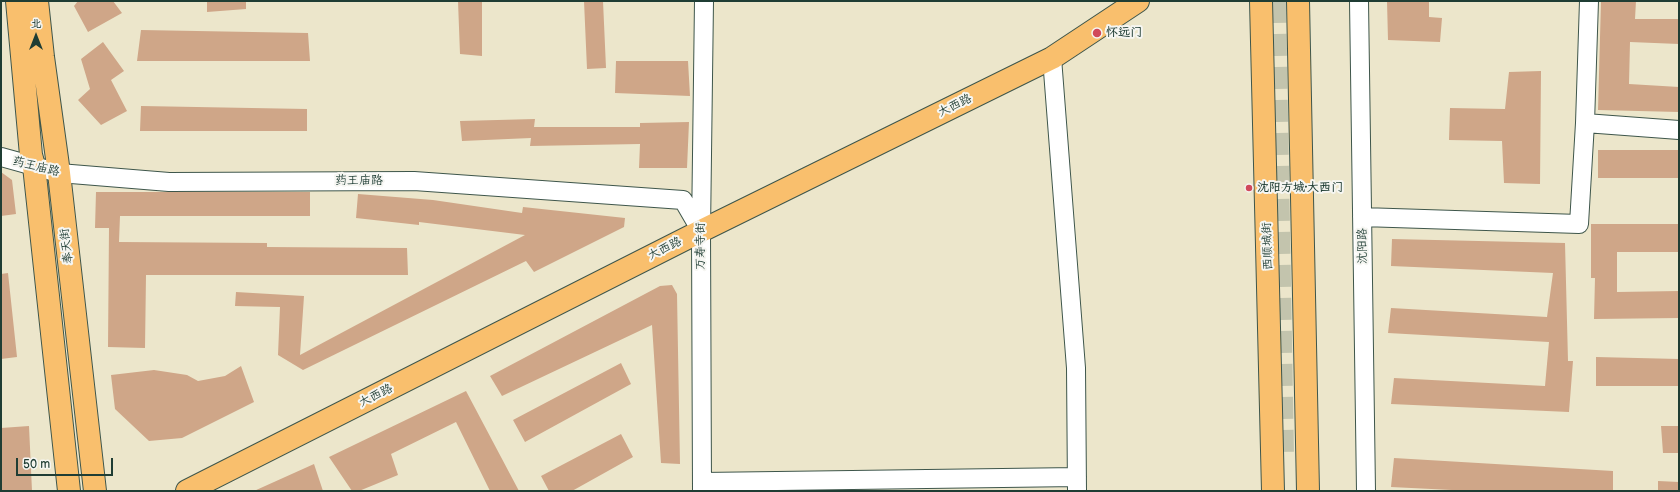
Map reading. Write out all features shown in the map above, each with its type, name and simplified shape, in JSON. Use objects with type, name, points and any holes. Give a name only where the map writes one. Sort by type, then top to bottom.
[{"type":"main road","name":"奉天街","points":[[17,1],[31,155],[34,166],[69,491]]},
{"type":"main road","name":"奉天街","points":[[37,1],[42,57],[59,173],[95,491]]},
{"type":"main road","name":"大西路","points":[[187,491],[701,231],[1052,58],[1138,1]]},
{"type":"main road","name":"西顺城街","points":[[1261,1],[1273,491]]},
{"type":"main road","points":[[1298,1],[1308,491]]},
{"type":"street","name":"万寿寺街","points":[[702,487],[701,231],[704,1]]},
{"type":"street","name":"沈阳路","points":[[1359,1],[1366,491]]},
{"type":"street","points":[[1362,217],[1579,224],[1585,123],[1589,1]]},
{"type":"street","points":[[702,487],[1077,484],[1076,368],[1052,58]]},
{"type":"street","points":[[1585,123],[1679,130]]},
{"type":"street","name":"药王庙路","points":[[1,157],[59,173],[169,182],[414,181],[683,200],[701,231]]},
{"type":"building","points":[[78,1],[113,1],[122,13],[88,32],[74,6]]},
{"type":"building","points":[[207,1],[246,1],[246,9],[207,12]]},
{"type":"building","points":[[458,1],[482,1],[482,56],[460,54]]},
{"type":"building","points":[[584,1],[603,1],[606,68],[587,69]]},
{"type":"building","points":[[1387,1],[1429,1],[1429,17],[1442,18],[1440,42],[1388,40]]},
{"type":"building","points":[[1601,1],[1636,1],[1635,19],[1679,19],[1679,44],[1630,42],[1629,84],[1679,87],[1679,112],[1598,110]]},
{"type":"building","points":[[141,30],[308,33],[310,61],[137,61]]},
{"type":"building","points":[[103,42],[124,71],[111,80],[127,111],[101,125],[78,100],[90,89],[81,59]]},
{"type":"building","points":[[616,61],[688,61],[690,96],[615,93]]},
{"type":"building","points":[[1541,71],[1540,184],[1504,183],[1502,141],[1449,140],[1450,108],[1505,109],[1509,72]]},
{"type":"building","points":[[141,106],[307,109],[307,131],[140,131]]},
{"type":"building","points":[[535,119],[534,127],[640,127],[640,123],[689,122],[687,168],[639,168],[640,144],[530,146],[531,138],[462,141],[460,121]]},
{"type":"building","points":[[1598,150],[1679,150],[1679,178],[1598,178]]},
{"type":"building","points":[[1,172],[12,180],[16,214],[1,216]]},
{"type":"building","points":[[96,192],[310,192],[310,216],[120,216],[119,242],[267,243],[267,247],[407,248],[408,275],[146,275],[145,348],[108,347],[109,228],[95,228]]},
{"type":"building","points":[[358,194],[433,200],[522,213],[523,207],[625,218],[624,227],[534,272],[526,261],[303,370],[278,355],[280,307],[235,306],[236,292],[304,296],[300,355],[525,235],[419,222],[419,225],[356,218]]},
{"type":"building","points":[[1591,224],[1679,224],[1679,252],[1617,252],[1617,292],[1679,291],[1679,318],[1594,319],[1595,278],[1591,278]]},
{"type":"building","points":[[1392,239],[1565,243],[1568,361],[1573,361],[1569,412],[1391,404],[1394,378],[1545,386],[1549,342],[1388,333],[1391,308],[1547,317],[1553,273],[1391,266]]},
{"type":"building","points":[[8,273],[17,357],[1,359],[1,274]]},
{"type":"building","points":[[672,285],[677,294],[680,464],[661,463],[652,325],[502,396],[490,376],[660,286]]},
{"type":"building","points":[[1596,357],[1679,359],[1679,386],[1596,386]]},
{"type":"building","points":[[621,363],[631,384],[525,442],[513,420]]},
{"type":"building","points":[[241,366],[254,402],[182,438],[149,441],[115,409],[111,375],[154,370],[187,375],[198,381],[225,376]]},
{"type":"building","points":[[466,391],[519,491],[490,491],[456,422],[391,454],[398,475],[359,491],[352,491],[329,457]]},
{"type":"building","points":[[29,426],[32,491],[1,491],[1,428]]},
{"type":"building","points":[[1661,426],[1679,426],[1679,453],[1663,453]]},
{"type":"building","points":[[621,434],[633,457],[572,491],[549,491],[541,476]]},
{"type":"building","points":[[1394,458],[1613,471],[1613,491],[1472,491],[1391,487]]},
{"type":"building","points":[[314,464],[323,491],[254,491]]},
{"type":"building","points":[[1658,481],[1679,482],[1679,491],[1658,491]]},
{"type":"tunnel","points":[[1275,1],[1283,454]]},
{"type":"place","name":"怀远门","points":[[1097,33]]},
{"type":"place","name":"沈阳方城·大西门","points":[[1249,188]]}]
